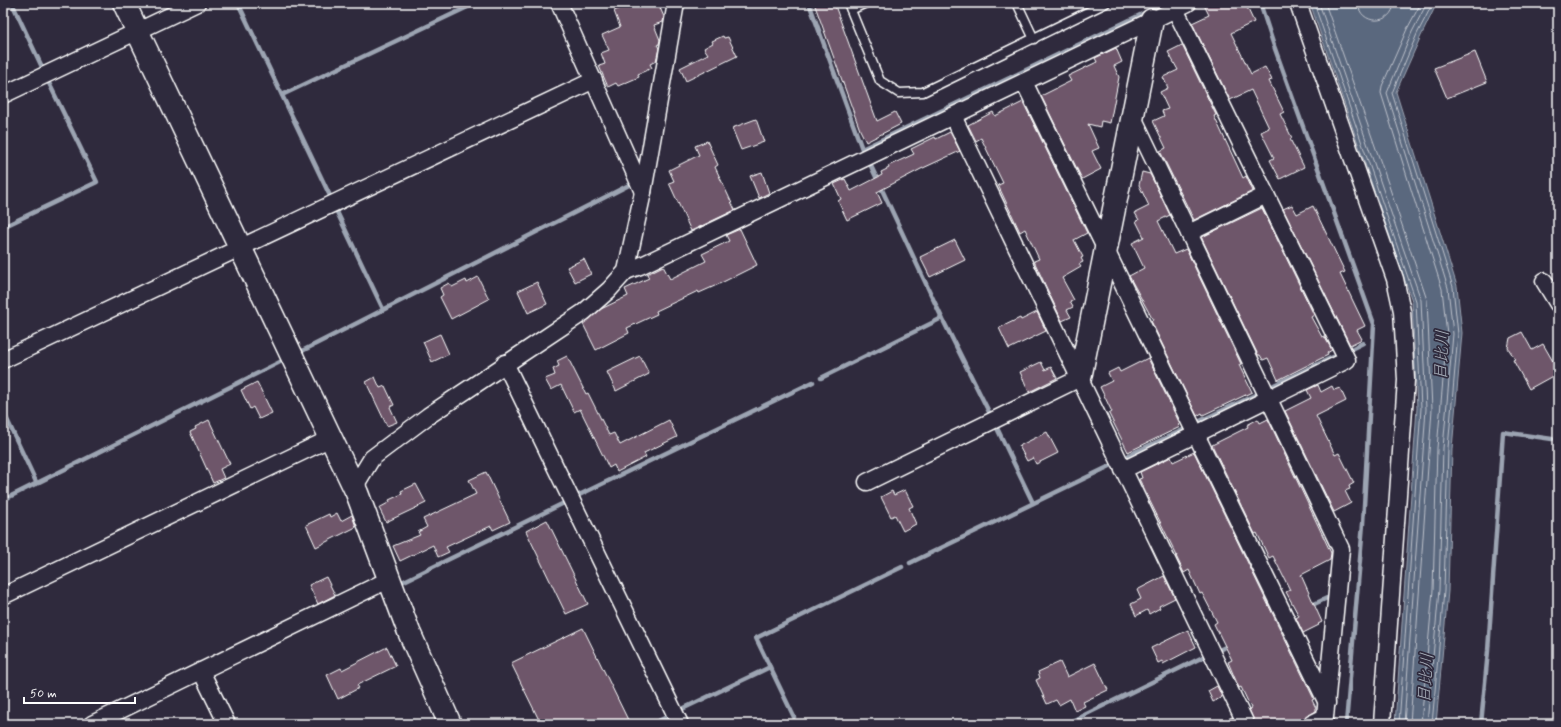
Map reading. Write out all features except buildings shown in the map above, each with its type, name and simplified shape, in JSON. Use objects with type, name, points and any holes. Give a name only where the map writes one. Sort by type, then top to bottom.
[{"type":"street","points":[[124,3],[357,493],[408,632],[450,724]]},
{"type":"street","points":[[3,94],[197,3]]},
{"type":"street","points":[[559,3],[643,192]]},
{"type":"street","points":[[626,271],[643,192],[676,3]]},
{"type":"street","points":[[1298,3],[1395,279],[1402,311],[1406,380],[1382,724]]},
{"type":"street","points":[[357,493],[358,482],[372,458],[428,416],[504,363],[584,312],[609,290],[626,271],[647,263],[1181,6],[1266,195],[1347,360],[1124,470]]},
{"type":"street","points":[[1080,378],[1152,20]]},
{"type":"street","points":[[3,360],[594,80]]},
{"type":"street","points":[[1024,82],[1327,703]]},
{"type":"street","points":[[953,116],[1246,724]]},
{"type":"street","points":[[1133,117],[1341,549],[1325,717],[1311,724]]},
{"type":"street","points":[[1189,233],[1266,195]]},
{"type":"street","points":[[1544,281],[1558,304]]},
{"type":"street","points":[[504,363],[680,724]]},
{"type":"street","points":[[867,482],[1080,378]]},
{"type":"street","points":[[3,596],[331,438]]},
{"type":"street","points":[[92,724],[203,675],[388,580]]},
{"type":"street","points":[[203,675],[227,724]]},
{"type":"lane","points":[[866,3],[850,6],[880,82],[899,93],[923,92],[1106,3]]},
{"type":"lane","points":[[1017,3],[1034,39]]},
{"type":"water","name":"目比川","points":[[1310,3],[1367,3],[1376,6],[1383,3],[1437,3],[1396,92],[1457,286],[1462,333],[1452,449],[1448,591],[1436,724],[1395,724],[1417,408],[1412,301]]},
{"type":"waterway","points":[[12,3],[42,67]]},
{"type":"waterway","points":[[238,3],[331,198]]},
{"type":"waterway","points":[[282,95],[476,3]]},
{"type":"waterway","points":[[809,3],[862,149],[1165,3]]},
{"type":"waterway","points":[[1260,3],[1374,324],[1363,524],[1346,724]]},
{"type":"waterway","points":[[3,227],[97,182],[48,81]]},
{"type":"waterway","points":[[821,378],[942,318],[870,164]]},
{"type":"waterway","points":[[300,352],[631,184]]},
{"type":"waterway","points":[[337,212],[383,309]]},
{"type":"waterway","points":[[942,318],[991,416]]},
{"type":"waterway","points":[[1351,349],[1363,343]]},
{"type":"waterway","points":[[1274,385],[1333,357]]},
{"type":"waterway","points":[[3,500],[284,360]]},
{"type":"waterway","points":[[575,497],[813,382]]},
{"type":"waterway","points":[[1200,421],[1255,395]]},
{"type":"waterway","points":[[3,411],[37,484]]},
{"type":"waterway","points":[[996,426],[1033,503]]},
{"type":"waterway","points":[[1129,455],[1183,430]]},
{"type":"waterway","points":[[1481,724],[1488,651],[1503,432],[1552,439]]},
{"type":"waterway","points":[[910,563],[1110,466]]},
{"type":"waterway","points":[[398,584],[564,503]]},
{"type":"waterway","points":[[794,717],[756,638],[902,567]]},
{"type":"waterway","points":[[1310,606],[1327,598]]},
{"type":"waterway","points":[[1221,649],[1230,645]]},
{"type":"waterway","points":[[1066,724],[1203,657]]},
{"type":"waterway","points":[[678,711],[770,667]]},
{"type":"waterway","points":[[652,724],[669,716]]}]
